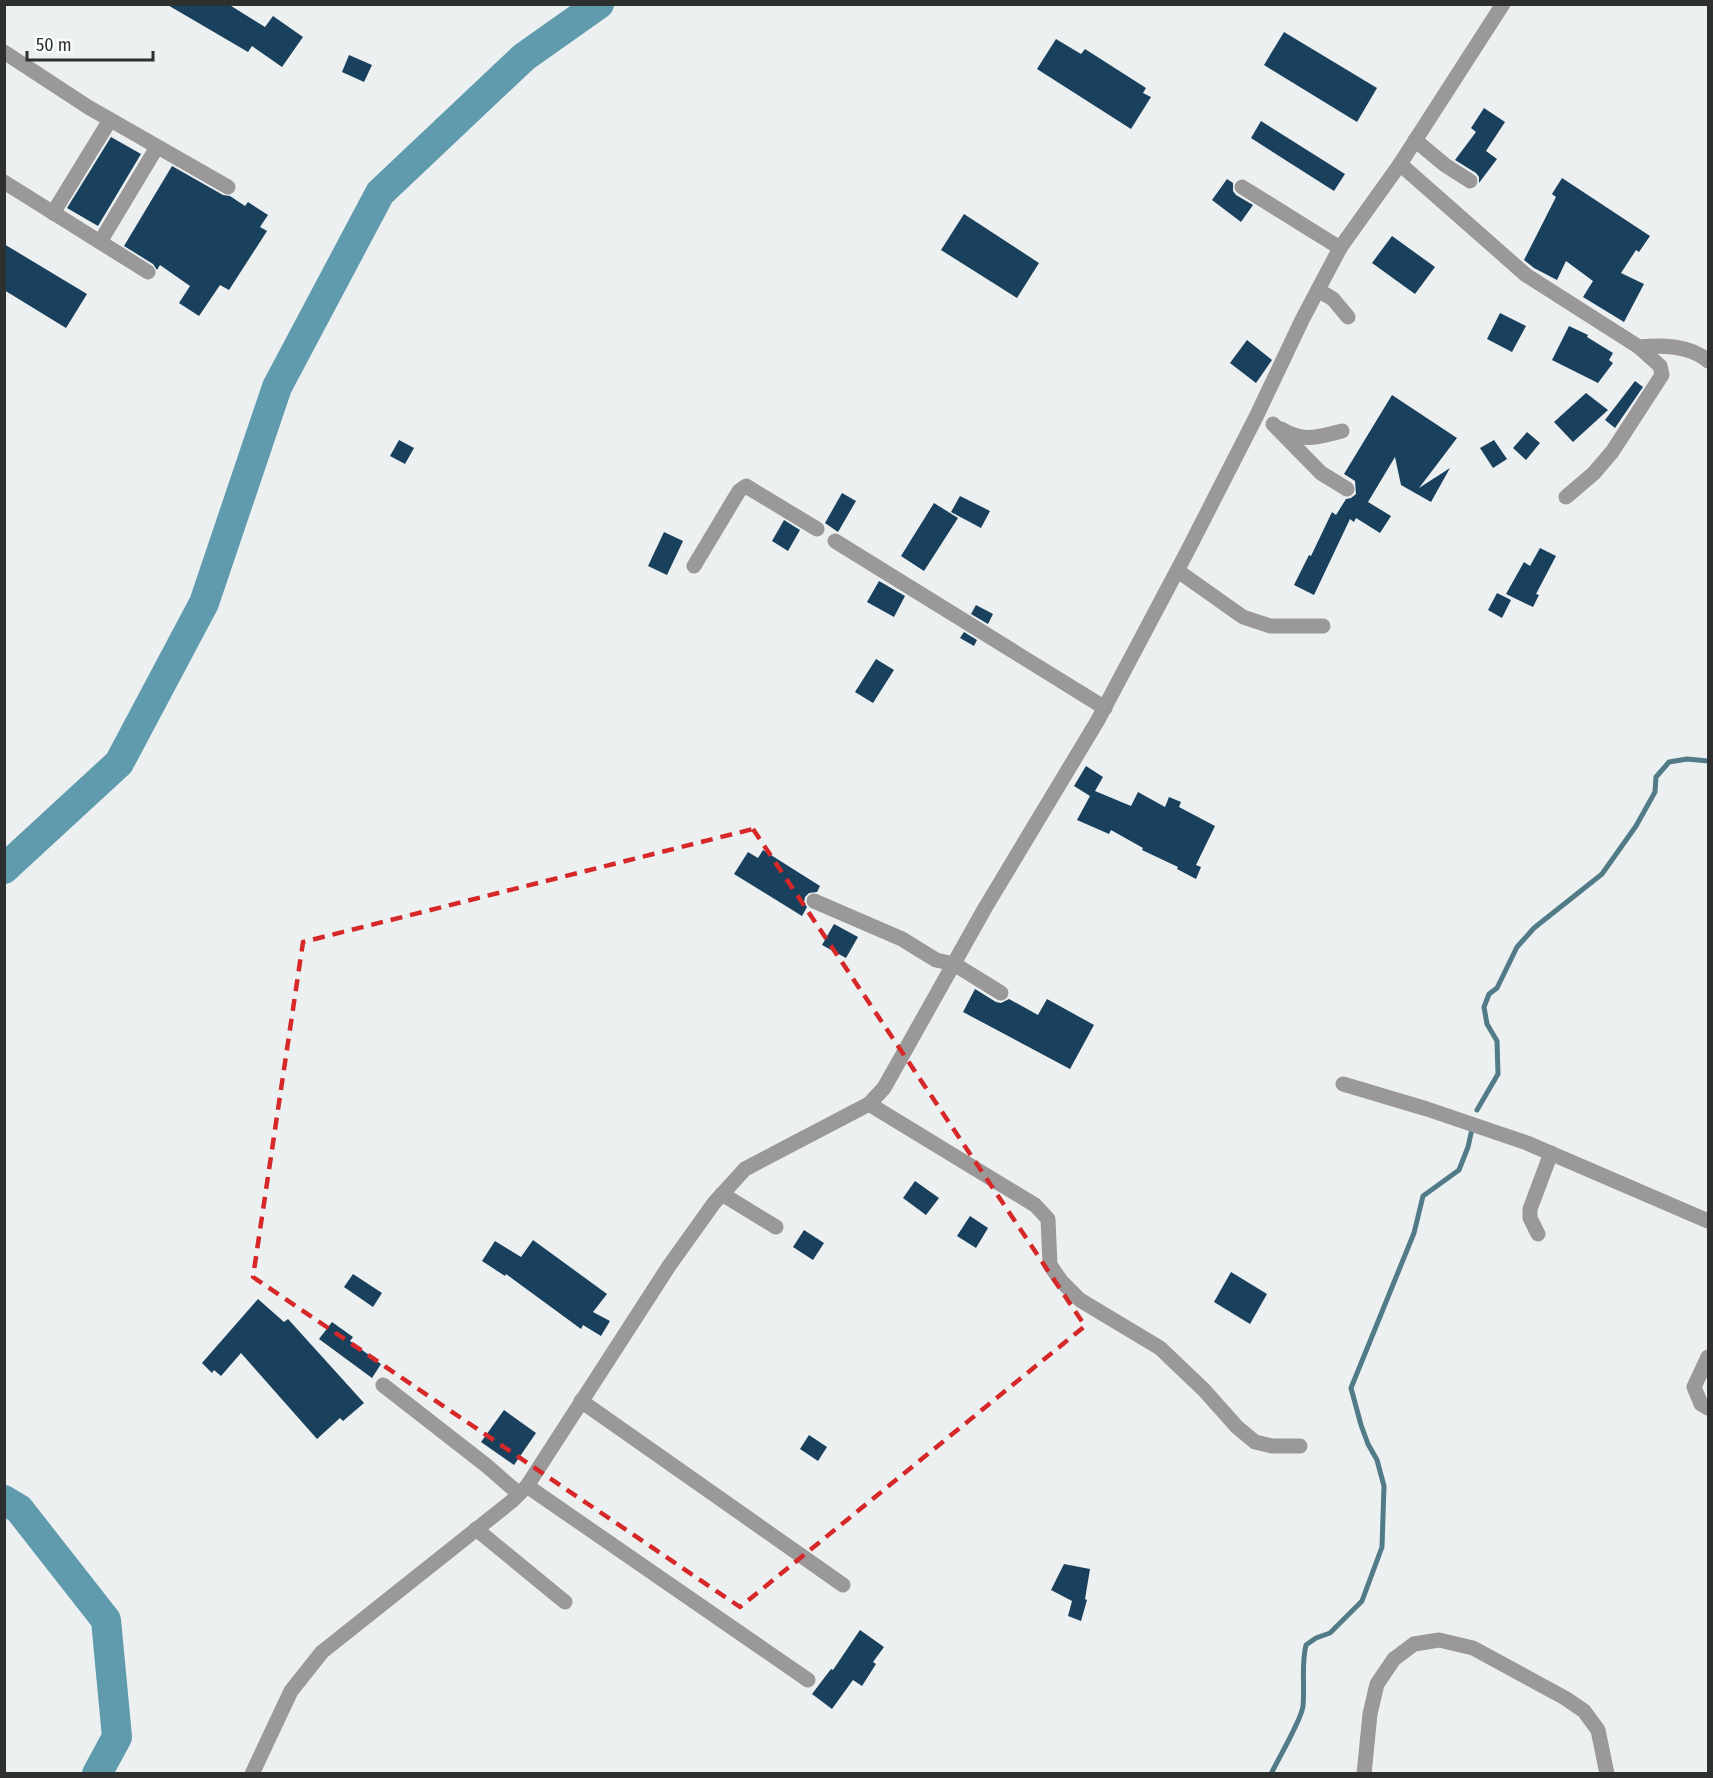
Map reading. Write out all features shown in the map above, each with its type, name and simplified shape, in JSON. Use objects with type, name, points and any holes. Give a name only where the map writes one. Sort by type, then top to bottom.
[{"type":"street","points":[[252,1773],[291,1691],[322,1652],[523,1490],[669,1266],[722,1194],[745,1169],[869,1104],[884,1088],[985,908],[1105,708],[1178,571],[1340,248],[1400,164],[1503,4]]},
{"type":"street","points":[[4,52],[88,107],[228,187]]},
{"type":"street","points":[[53,213],[110,120]]},
{"type":"street","points":[[1415,140],[1445,165],[1470,181]]},
{"type":"street","points":[[100,242],[157,147]]},
{"type":"street","points":[[1400,164],[1526,274],[1640,347],[1660,366],[1662,375],[1612,452],[1594,473],[1566,497]]},
{"type":"street","points":[[4,182],[148,272]]},
{"type":"street","points":[[1242,187],[1340,248]]},
{"type":"street","points":[[1318,290],[1333,299],[1348,317]]},
{"type":"street","points":[[1640,347],[1661,345],[1688,350],[1708,361]]},
{"type":"street","points":[[1257,415],[1289,434],[1309,439],[1342,431]]},
{"type":"street","points":[[1273,424],[1321,474],[1347,489]]},
{"type":"street","points":[[694,566],[738,490],[746,486],[817,529]]},
{"type":"street","points":[[835,541],[1105,708]]},
{"type":"street","points":[[1178,571],[1243,617],[1270,626],[1323,626]]},
{"type":"street","points":[[814,901],[902,939],[936,960],[954,964],[1001,993]]},
{"type":"street","points":[[1343,1084],[1427,1109],[1527,1143],[1708,1221]]},
{"type":"street","points":[[869,1104],[901,1121],[1035,1205],[1048,1219],[1050,1265],[1061,1281],[1080,1300],[1160,1348],[1204,1390],[1237,1427],[1255,1442],[1272,1446],[1300,1446]]},
{"type":"street","points":[[1538,1234],[1530,1218],[1530,1209],[1551,1153]]},
{"type":"street","points":[[722,1194],[776,1227]]},
{"type":"street","points":[[1708,1357],[1694,1387],[1701,1404],[1708,1408]]},
{"type":"street","points":[[382,1385],[487,1466],[808,1680]]},
{"type":"street","points":[[581,1401],[843,1585]]},
{"type":"street","points":[[476,1529],[565,1602]]},
{"type":"street","points":[[1364,1773],[1370,1714],[1377,1684],[1394,1659],[1414,1644],[1439,1640],[1473,1648],[1565,1698],[1584,1711],[1598,1730],[1607,1773]]},
{"type":"highlighted area","points":[[753,829],[1085,1326],[740,1607],[253,1277],[303,942]]},
{"type":"building","points":[[166,4],[228,4],[265,27],[273,16],[303,37],[282,67],[252,46],[248,52]]},
{"type":"building","points":[[1284,32],[1377,88],[1357,122],[1264,65]]},
{"type":"building","points":[[1056,39],[1081,54],[1085,49],[1146,88],[1143,93],[1151,97],[1131,129],[1037,69]]},
{"type":"building","points":[[349,55],[372,65],[364,82],[342,72]]},
{"type":"building","points":[[1484,108],[1505,122],[1486,151],[1497,159],[1479,183],[1476,173],[1455,160],[1476,132],[1471,128]]},
{"type":"building","points":[[1261,121],[1345,174],[1334,191],[1251,138]]},
{"type":"building","points":[[111,137],[141,154],[98,226],[67,208]]},
{"type":"building","points":[[172,166],[223,195],[230,196],[245,206],[248,202],[268,215],[260,227],[267,231],[229,290],[220,285],[199,316],[179,303],[190,286],[160,265],[157,270],[153,264],[124,246]]},
{"type":"building","points":[[1562,178],[1650,236],[1639,252],[1636,250],[1621,273],[1644,284],[1624,322],[1583,297],[1593,281],[1566,261],[1557,280],[1524,260],[1556,197],[1552,194]]},
{"type":"building","points":[[1227,179],[1233,183],[1233,191],[1236,195],[1253,205],[1241,222],[1212,200]]},
{"type":"building","points":[[964,214],[1039,263],[1017,298],[941,250]]},
{"type":"building","points":[[1392,236],[1435,267],[1415,294],[1372,263]]},
{"type":"building","points":[[4,244],[87,294],[66,328],[4,290]]},
{"type":"building","points":[[1500,313],[1526,326],[1512,352],[1487,339]]},
{"type":"building","points":[[1569,326],[1588,335],[1587,337],[1613,353],[1609,360],[1613,363],[1598,383],[1552,360]]},
{"type":"building","points":[[1247,340],[1272,360],[1256,383],[1230,363]]},
{"type":"building","points":[[1635,381],[1643,387],[1615,428],[1605,420]]},
{"type":"building","points":[[1586,393],[1608,410],[1573,442],[1554,422]]},
{"type":"building","points":[[1392,395],[1457,438],[1419,488],[1450,468],[1431,502],[1401,485],[1395,457],[1368,502],[1391,516],[1380,533],[1356,518],[1354,522],[1350,519],[1314,595],[1294,585],[1332,512],[1336,515],[1346,499],[1356,494],[1355,481],[1344,474]]},
{"type":"building","points":[[1527,432],[1540,443],[1526,460],[1513,448]]},
{"type":"building","points":[[399,440],[414,448],[405,464],[390,456]]},
{"type":"building","points":[[1494,440],[1507,459],[1493,468],[1480,448]]},
{"type":"building","points":[[842,493],[856,501],[838,532],[825,523]]},
{"type":"building","points":[[960,496],[990,511],[981,528],[951,512]]},
{"type":"building","points":[[934,503],[958,518],[924,571],[901,556]]},
{"type":"building","points":[[784,520],[800,530],[788,551],[772,541]]},
{"type":"building","points":[[664,532],[683,541],[667,575],[648,566]]},
{"type":"building","points":[[1540,548],[1556,556],[1536,594],[1539,595],[1533,607],[1506,594],[1524,562],[1530,566]]},
{"type":"building","points":[[879,581],[905,596],[894,617],[867,602]]},
{"type":"building","points":[[1497,593],[1511,600],[1502,618],[1488,610]]},
{"type":"building","points":[[976,605],[993,614],[988,624],[971,614]]},
{"type":"building","points":[[964,632],[977,640],[974,646],[960,638]]},
{"type":"building","points":[[876,659],[894,670],[873,703],[855,692]]},
{"type":"building","points":[[1086,766],[1103,777],[1095,791],[1131,806],[1138,792],[1165,807],[1169,797],[1181,802],[1179,807],[1215,826],[1196,865],[1201,867],[1196,879],[1177,869],[1178,867],[1142,850],[1143,848],[1111,830],[1109,834],[1077,820],[1090,796],[1074,786]]},
{"type":"building","points":[[763,850],[820,886],[817,892],[809,893],[805,897],[804,903],[807,907],[802,916],[734,874],[748,852],[758,858]]},
{"type":"building","points":[[834,924],[858,937],[846,958],[822,945]]},
{"type":"building","points":[[975,989],[996,1002],[1001,1003],[1009,999],[1038,1015],[1047,999],[1094,1025],[1070,1069],[963,1012]]},
{"type":"building","points":[[915,1181],[939,1198],[926,1215],[903,1198]]},
{"type":"building","points":[[970,1216],[988,1228],[976,1248],[957,1236]]},
{"type":"building","points":[[804,1230],[824,1243],[813,1260],[793,1247]]},
{"type":"building","points":[[533,1240],[607,1294],[593,1312],[610,1321],[601,1336],[583,1325],[581,1329],[506,1274],[505,1276],[482,1261],[495,1241],[521,1257]]},
{"type":"building","points":[[1231,1272],[1267,1294],[1250,1324],[1214,1302]]},
{"type":"building","points":[[353,1274],[382,1293],[373,1307],[344,1287]]},
{"type":"building","points":[[258,1299],[284,1322],[288,1319],[364,1403],[343,1421],[340,1418],[317,1439],[241,1353],[221,1376],[214,1370],[212,1373],[202,1363]]},
{"type":"building","points":[[332,1322],[353,1337],[350,1341],[381,1364],[372,1378],[319,1339]]},
{"type":"building","points":[[504,1410],[536,1433],[514,1465],[481,1442]]},
{"type":"building","points":[[809,1435],[827,1447],[818,1461],[800,1449]]},
{"type":"building","points":[[1064,1564],[1090,1569],[1085,1599],[1087,1600],[1081,1621],[1068,1616],[1072,1601],[1051,1590]]},
{"type":"building","points":[[860,1630],[884,1647],[873,1662],[876,1664],[862,1686],[853,1680],[832,1709],[812,1694],[831,1669],[833,1670]]},
{"type":"waterway","points":[[4,869],[119,763],[204,603],[277,387],[380,193],[524,57],[599,4]]},
{"type":"waterway","points":[[1477,1110],[1498,1074],[1497,1041],[1487,1024],[1484,1007],[1489,994],[1497,988],[1517,947],[1534,928],[1602,874],[1636,826],[1655,792],[1656,777],[1669,762],[1687,759],[1708,761]]},
{"type":"waterway","points":[[1271,1774],[1302,1712],[1306,1645],[1330,1633],[1362,1601],[1382,1547],[1384,1486],[1377,1460],[1361,1425],[1351,1388],[1414,1233],[1423,1196],[1459,1170],[1472,1129]]},
{"type":"waterway","points":[[4,1500],[19,1509],[106,1620],[117,1737],[97,1774]]}]
